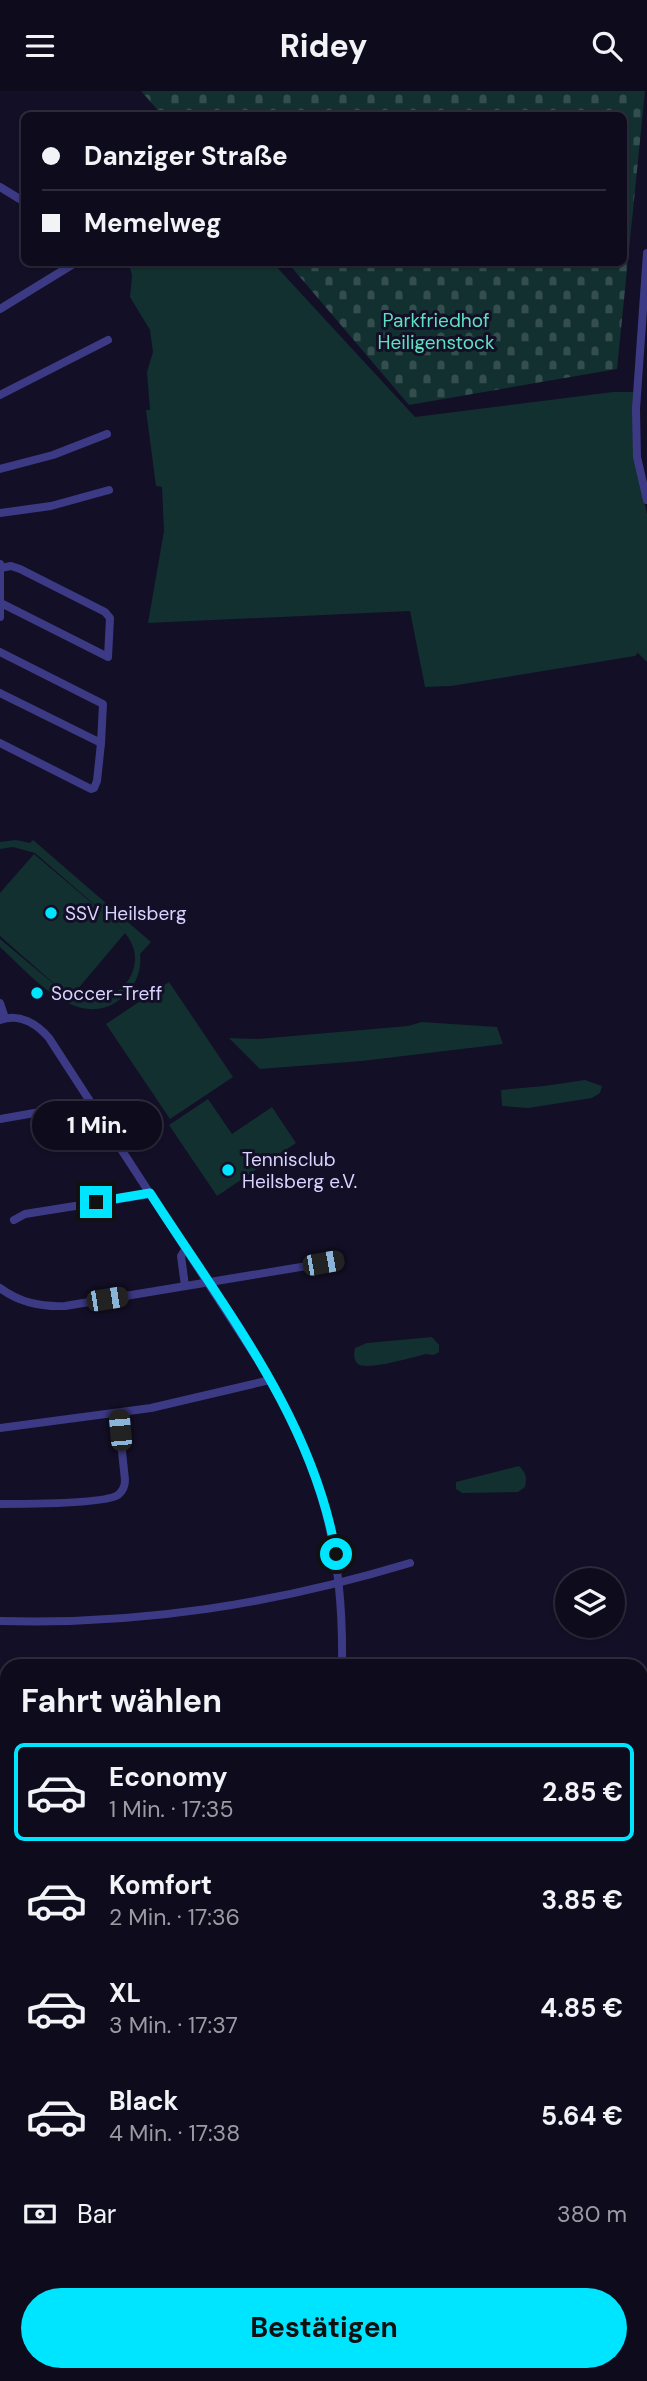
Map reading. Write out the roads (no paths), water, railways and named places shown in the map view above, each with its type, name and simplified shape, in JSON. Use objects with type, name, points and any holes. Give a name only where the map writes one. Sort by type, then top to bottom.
[{"type":"street","points":[[0,187],[21,200]]},
{"type":"street","points":[[647,253],[636,409],[637,457],[647,500]]},
{"type":"street","points":[[0,309],[70,266]]},
{"type":"street","points":[[0,395],[108,340]]},
{"type":"street","points":[[0,469],[53,455],[107,434]]},
{"type":"street","points":[[0,513],[51,506],[109,490]]},
{"type":"street","points":[[0,617],[0,566],[11,566],[105,612],[110,618],[108,657],[1,603]]},
{"type":"street","points":[[0,652],[103,704],[96,785],[90,789],[0,743]]},
{"type":"street","points":[[0,693],[101,743]]},
{"type":"street","points":[[0,1003],[2,1019],[21,1018],[33,1023],[49,1038],[270,1380],[299,1437],[320,1489],[332,1531],[340,1583],[342,1659]]},
{"type":"street","points":[[0,1119],[40,1112]]},
{"type":"street","points":[[14,1220],[25,1214],[150,1193]]},
{"type":"street","points":[[186,1248],[181,1256],[186,1286]]},
{"type":"street","points":[[0,1301],[3,1290],[32,1304],[65,1306],[337,1261]]},
{"type":"street","points":[[0,1428],[118,1413],[202,1397],[270,1380]]},
{"type":"street","points":[[0,1504],[52,1503],[98,1499],[118,1494],[125,1486],[125,1480],[118,1413]]},
{"type":"street","points":[[0,1621],[161,1616],[228,1607],[324,1587],[410,1563]]},
{"type":"place","name":"SSV Heilsberg","points":[[51,913]]},
{"type":"place","name":"Soccer-Treff","points":[[37,993]]},
{"type":"place","name":"Tennisclub Heilsberg e.V.","points":[[228,1170]]},
{"type":"park label","name":"Parkfriedhof Heiligenstock","points":[[436,331]]}]
